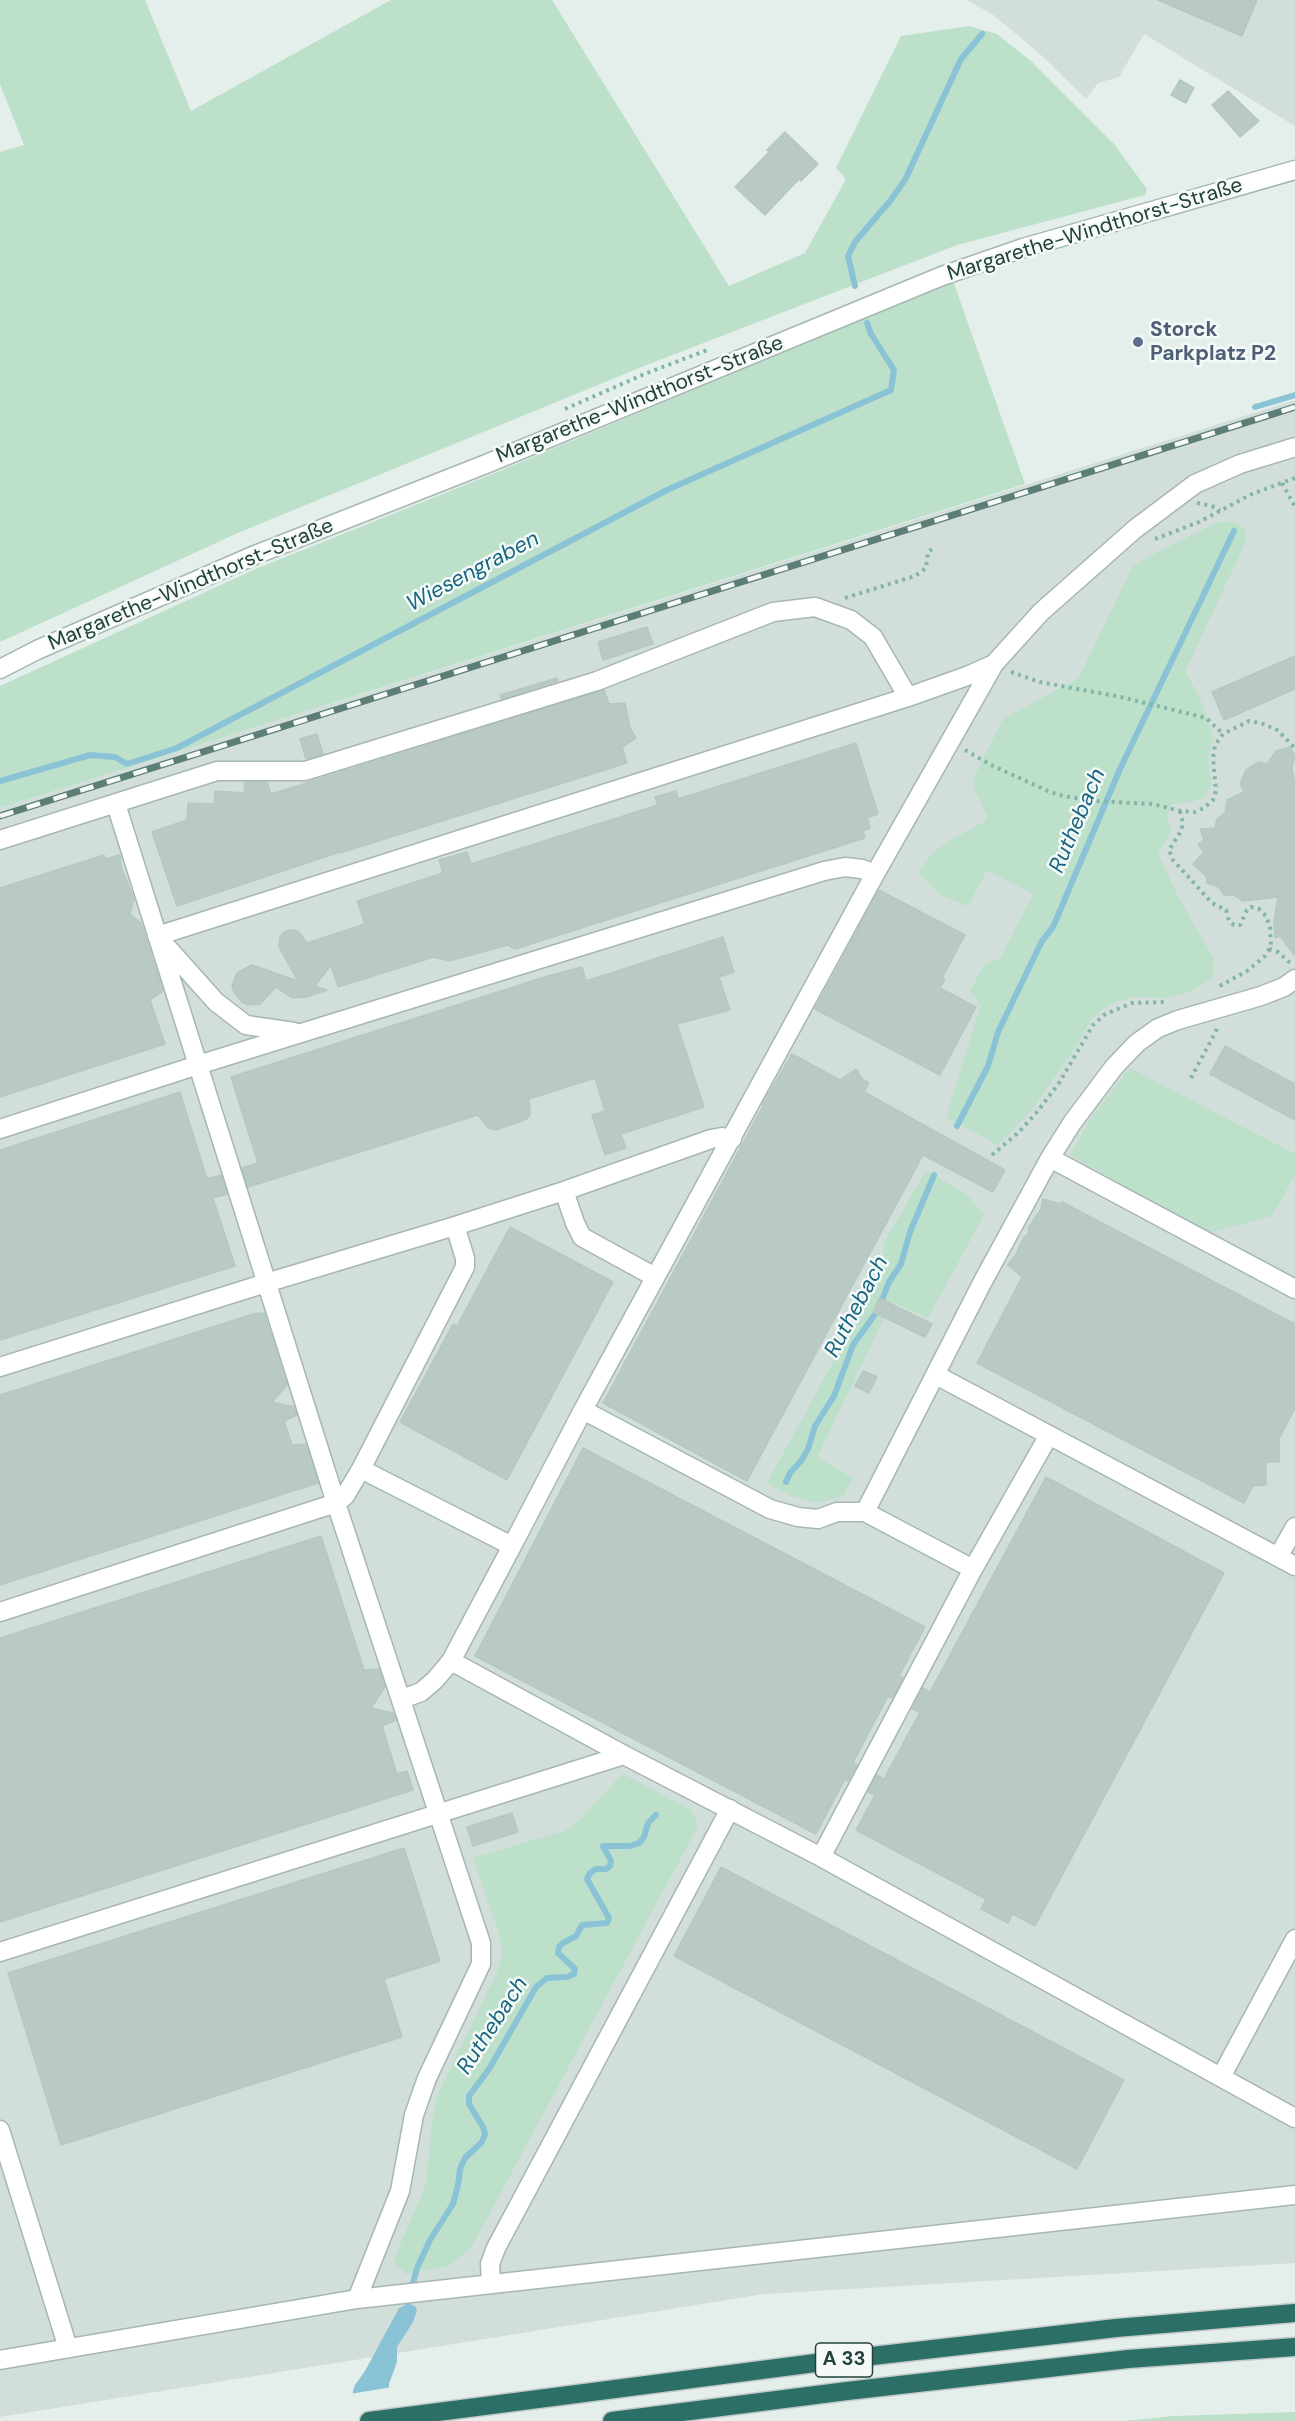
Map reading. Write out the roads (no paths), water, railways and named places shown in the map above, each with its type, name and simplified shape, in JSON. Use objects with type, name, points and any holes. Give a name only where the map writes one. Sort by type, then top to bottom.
[{"type":"highway","name":"A 33","points":[[369,2421],[846,2359],[1116,2328],[1295,2313]]},
{"type":"highway","name":"A 33","points":[[612,2421],[1128,2359],[1295,2347]]},
{"type":"street","name":"Margarethe-Windthorst-Straße","points":[[0,669],[37,650],[255,555],[486,464],[942,276],[1023,248],[1295,170]]},
{"type":"street","points":[[402,1699],[422,1692],[451,1661],[655,1277],[732,1140],[875,874],[994,664],[1041,612],[1169,503],[1216,473],[1295,447]]},
{"type":"street","points":[[0,840],[217,771],[305,771],[597,681],[773,612],[815,607],[851,620],[873,637],[908,698]]},
{"type":"street","points":[[157,936],[908,698],[994,664]]},
{"type":"street","points":[[116,804],[336,1503],[482,1943],[481,1964],[420,2097],[414,2115],[400,2191],[357,2299]]},
{"type":"street","points":[[0,1128],[824,871],[845,867],[862,868],[875,874]]},
{"type":"street","points":[[157,936],[216,1002],[246,1025],[299,1033]]},
{"type":"street","points":[[865,1512],[1050,1158],[1071,1122],[1114,1067],[1137,1043],[1158,1028],[1272,992],[1294,975]]},
{"type":"street","points":[[0,1367],[455,1226],[564,1191],[711,1139],[722,1137],[732,1140]]},
{"type":"street","points":[[1050,1158],[1295,1289]]},
{"type":"street","points":[[564,1191],[582,1237],[655,1277]]},
{"type":"street","points":[[0,1612],[336,1503],[345,1496],[465,1267],[455,1226]]},
{"type":"street","points":[[936,1375],[1295,1566]]},
{"type":"street","points":[[583,1410],[770,1509],[798,1517],[818,1518],[837,1512],[865,1512],[973,1569]]},
{"type":"street","points":[[821,1857],[973,1569],[1049,1435]]},
{"type":"street","points":[[361,1469],[512,1546]]},
{"type":"street","points":[[1278,1557],[1295,1527]]},
{"type":"street","points":[[451,1661],[624,1755],[821,1857],[1295,2118]]},
{"type":"street","points":[[0,1952],[624,1755]]},
{"type":"street","points":[[491,2283],[490,2264],[496,2248],[730,1809]]},
{"type":"street","points":[[1221,2077],[1295,1939]]},
{"type":"street","points":[[0,2130],[68,2348]]},
{"type":"street","points":[[0,2360],[357,2299],[1295,2196]]},
{"type":"water","points":[[409,2304],[415,2306],[417,2310],[413,2322],[397,2347],[397,2362],[389,2384],[390,2421],[352,2421],[355,2385],[399,2308]]},
{"type":"waterway","name":"Wiesengraben","points":[[855,286],[848,256],[855,242],[905,180],[961,59],[982,34]]},
{"type":"waterway","name":"Wiesengraben","points":[[0,781],[90,755],[115,757],[127,764],[177,748],[667,490],[891,390],[894,370],[871,334],[867,323]]},
{"type":"waterway","name":"Ruthebach","points":[[1255,407],[1295,395]]},
{"type":"waterway","name":"Ruthebach","points":[[957,1126],[988,1066],[998,1032],[1042,941],[1053,927],[1120,769],[1234,531]]},
{"type":"waterway","name":"Ruthebach","points":[[786,1482],[808,1449],[815,1426],[834,1396],[853,1345],[878,1310],[889,1282],[901,1264],[910,1232],[934,1175]]},
{"type":"waterway","name":"Ruthebach","points":[[406,2311],[417,2268],[430,2240],[453,2204],[460,2169],[465,2158],[482,2142],[485,2134],[469,2104],[469,2096],[489,2069],[536,1987],[547,1978],[567,1977],[574,1974],[575,1969],[558,1953],[559,1947],[576,1936],[582,1925],[607,1923],[609,1918],[587,1879],[596,1869],[606,1869],[610,1866],[611,1861],[603,1846],[630,1846],[639,1843],[644,1837],[648,1823],[656,1815]]},
{"type":"railway","points":[[0,816],[1295,407]]},
{"type":"place","name":"Storck Parkplatz P2","points":[[1138,342]]}]
